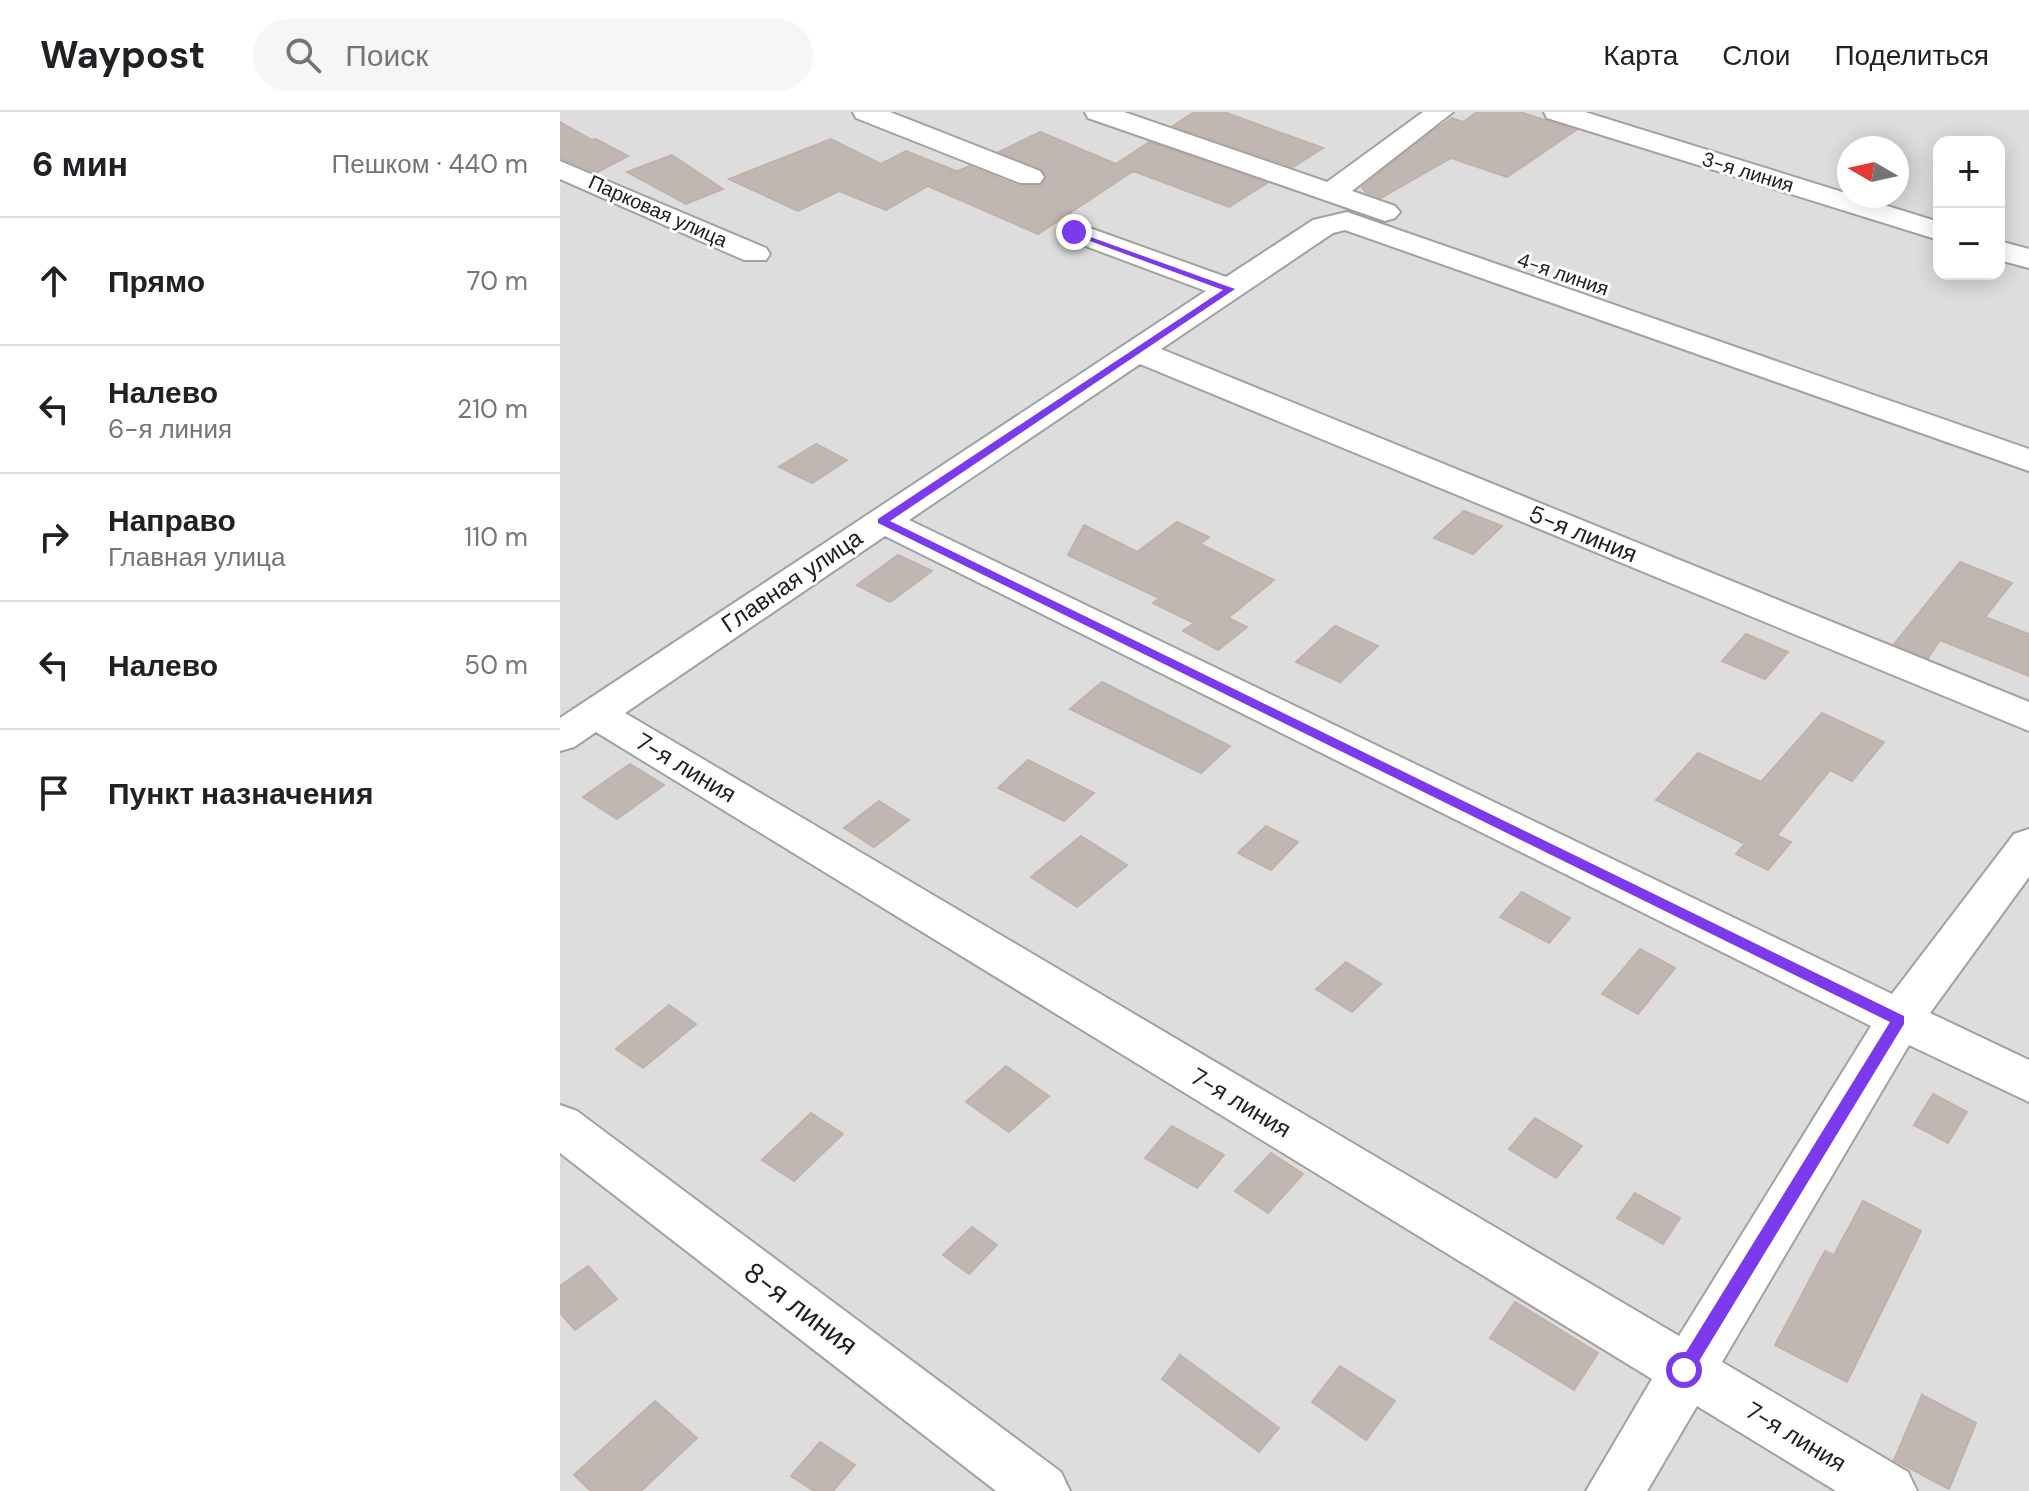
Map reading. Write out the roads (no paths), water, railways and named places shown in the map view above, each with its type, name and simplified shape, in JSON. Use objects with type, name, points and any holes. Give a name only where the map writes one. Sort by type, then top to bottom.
[{"type":"street","points":[[866,112],[1030,177]]},
{"type":"street","name":"4-я линия","points":[[1098,112],[1339,207],[2029,434]]},
{"type":"street","name":"Главная улица","points":[[577,725],[1323,226],[1339,207],[1440,112]]},
{"type":"street","name":"3-я линия","points":[[1557,112],[1933,229]]},
{"type":"street","name":"Парковая улица","points":[[560,169],[755,254]]},
{"type":"street","points":[[1339,207],[2029,461]]},
{"type":"street","points":[[1074,232],[1230,289]]},
{"type":"street","points":[[2005,252],[2029,259]]},
{"type":"street","name":"5-я линия","points":[[1137,351],[2029,717]]},
{"type":"street","points":[[882,521],[2029,1082]]},
{"type":"street","name":"7-я линия","points":[[577,725],[1888,1491]]},
{"type":"street","points":[[1615,1491],[1684,1370],[1899,1020],[2029,845]]},
{"type":"street","name":"8-я линия","points":[[560,1125],[1041,1491]]}]
